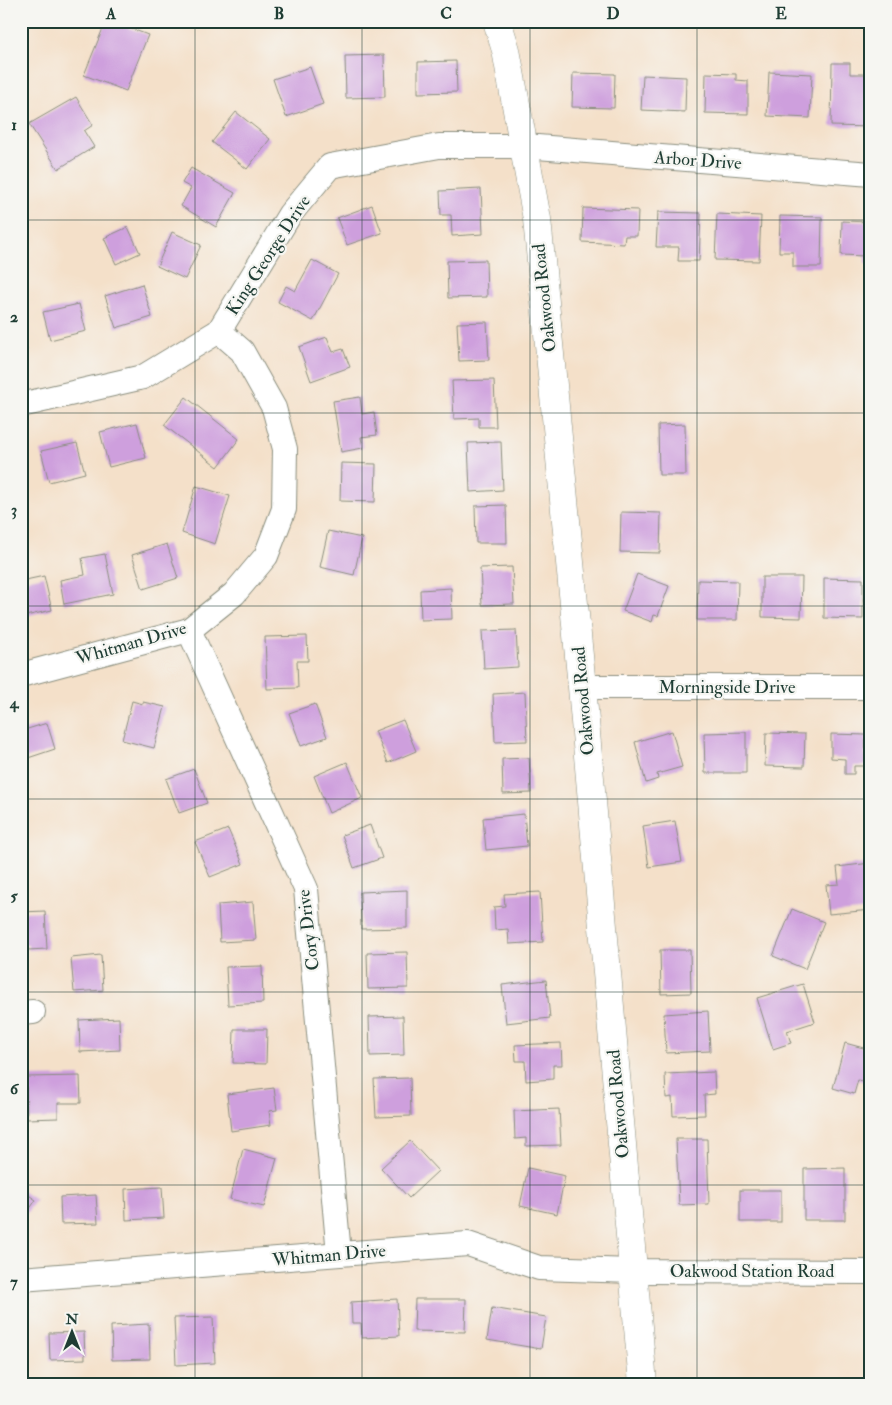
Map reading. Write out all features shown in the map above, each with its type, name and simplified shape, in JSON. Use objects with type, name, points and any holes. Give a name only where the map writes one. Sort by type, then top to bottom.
[{"type":"street","name":"Oakwood Road","points":[[498,21],[506,50],[525,146],[537,219],[582,687],[643,1384]]},
{"type":"street","name":"King George Drive","points":[[21,405],[142,377],[219,331],[290,214],[330,166],[439,146],[525,146]]},
{"type":"street","name":"Arbor Drive","points":[[525,146],[871,174]]},
{"type":"street","name":"Whitman Drive","points":[[21,674],[189,630],[234,594],[266,556],[284,509],[285,449],[274,408],[242,351],[219,331]]},
{"type":"street","name":"Cory Drive","points":[[189,630],[306,889],[339,1254]]},
{"type":"street","name":"Morningside Drive","points":[[582,687],[871,687]]},
{"type":"street","name":"Whitman Drive","points":[[21,1279],[468,1244],[539,1268],[632,1271]]},
{"type":"street","name":"Oakwood Station Road","points":[[632,1271],[871,1272]]},
{"type":"building","points":[[106,21],[126,21],[124,26],[148,35],[126,91],[84,75]]},
{"type":"building","points":[[384,55],[385,97],[346,98],[345,56]]},
{"type":"building","points":[[456,61],[457,92],[418,93],[418,62]]},
{"type":"building","points":[[832,63],[850,63],[850,74],[871,74],[871,127],[831,126]]},
{"type":"building","points":[[310,67],[323,104],[286,117],[273,79]]},
{"type":"building","points":[[769,72],[812,74],[810,118],[767,116]]},
{"type":"building","points":[[573,73],[615,74],[614,108],[572,107]]},
{"type":"building","points":[[706,73],[736,74],[736,80],[748,81],[748,114],[705,113]]},
{"type":"building","points":[[643,75],[686,77],[685,112],[641,110]]},
{"type":"building","points":[[76,97],[93,125],[84,131],[94,147],[58,169],[29,124]]},
{"type":"building","points":[[236,112],[270,139],[247,169],[212,142]]},
{"type":"building","points":[[191,168],[235,193],[216,227],[181,206],[191,188],[182,183]]},
{"type":"building","points":[[481,189],[483,234],[452,236],[451,215],[441,215],[440,191]]},
{"type":"building","points":[[372,205],[382,233],[347,245],[337,218]]},
{"type":"building","points":[[583,208],[638,210],[637,236],[625,236],[624,244],[582,242]]},
{"type":"building","points":[[658,212],[701,213],[699,261],[678,261],[679,247],[656,247]]},
{"type":"building","points":[[717,214],[761,216],[759,261],[715,260]]},
{"type":"building","points":[[780,216],[822,217],[821,267],[793,267],[793,252],[779,252]]},
{"type":"building","points":[[842,221],[871,222],[871,263],[865,263],[865,256],[841,255]]},
{"type":"building","points":[[128,227],[140,253],[116,264],[104,238]]},
{"type":"building","points":[[172,232],[201,245],[185,279],[157,266]]},
{"type":"building","points":[[312,260],[338,274],[313,321],[278,302],[286,286],[295,291]]},
{"type":"building","points":[[486,260],[487,297],[448,298],[447,261]]},
{"type":"building","points":[[142,284],[152,317],[116,328],[105,296]]},
{"type":"building","points":[[79,304],[86,331],[50,340],[43,312]]},
{"type":"building","points":[[21,320],[27,350],[21,351]]},
{"type":"building","points":[[487,322],[489,360],[459,361],[457,323]]},
{"type":"building","points":[[327,337],[333,352],[343,349],[350,367],[311,381],[299,347]]},
{"type":"building","points":[[494,380],[496,427],[479,427],[479,418],[454,419],[452,381]]},
{"type":"building","points":[[186,397],[239,439],[218,467],[164,425]]},
{"type":"building","points":[[360,397],[362,414],[374,412],[377,435],[361,437],[363,448],[341,452],[333,401]]},
{"type":"building","points":[[137,423],[146,458],[109,467],[100,432]]},
{"type":"building","points":[[685,424],[686,475],[659,475],[658,425]]},
{"type":"building","points":[[501,442],[503,490],[470,492],[468,443]]},
{"type":"building","points":[[77,443],[85,473],[49,482],[41,451]]},
{"type":"building","points":[[341,463],[376,464],[375,502],[340,501]]},
{"type":"building","points":[[196,486],[230,496],[215,544],[182,533]]},
{"type":"building","points":[[506,505],[507,543],[476,543],[475,506]]},
{"type":"building","points":[[621,512],[661,513],[660,553],[620,552]]},
{"type":"building","points":[[328,531],[362,538],[354,575],[320,567]]},
{"type":"building","points":[[167,544],[178,578],[143,589],[132,555]]},
{"type":"building","points":[[105,554],[113,594],[64,604],[60,580],[85,575],[82,558]]},
{"type":"building","points":[[512,567],[514,604],[482,605],[480,568]]},
{"type":"building","points":[[637,574],[669,586],[658,616],[654,615],[652,622],[623,611]]},
{"type":"building","points":[[44,576],[52,610],[21,617],[21,581]]},
{"type":"building","points":[[762,577],[802,577],[801,618],[762,617]]},
{"type":"building","points":[[824,578],[863,579],[863,619],[824,618]]},
{"type":"building","points":[[698,580],[738,581],[737,620],[697,620]]},
{"type":"building","points":[[451,588],[452,619],[421,620],[420,590]]},
{"type":"building","points":[[516,630],[518,667],[484,669],[482,631]]},
{"type":"building","points":[[307,636],[308,661],[297,661],[298,688],[267,689],[265,637]]},
{"type":"building","points":[[525,692],[527,741],[495,742],[493,694]]},
{"type":"building","points":[[132,701],[165,707],[154,748],[122,740]]},
{"type":"building","points":[[315,704],[327,737],[301,746],[289,713]]},
{"type":"building","points":[[403,720],[416,751],[388,763],[375,731]]},
{"type":"building","points":[[47,723],[55,749],[22,760],[21,731]]},
{"type":"building","points":[[672,731],[682,767],[657,774],[658,779],[646,783],[635,742]]},
{"type":"building","points":[[746,732],[746,773],[705,773],[704,733]]},
{"type":"building","points":[[766,733],[805,734],[804,767],[765,766]]},
{"type":"building","points":[[831,734],[866,735],[865,766],[854,766],[854,774],[845,774],[845,759],[831,758]]},
{"type":"building","points":[[529,758],[531,793],[503,794],[502,759]]},
{"type":"building","points":[[347,762],[362,798],[329,813],[314,776]]},
{"type":"building","points":[[194,769],[207,803],[179,813],[166,779]]},
{"type":"building","points":[[524,814],[527,846],[486,850],[483,818]]},
{"type":"building","points":[[675,821],[682,862],[649,867],[643,826]]},
{"type":"building","points":[[370,825],[382,858],[354,868],[342,835]]},
{"type":"building","points":[[228,829],[243,864],[210,877],[195,842]]},
{"type":"building","points":[[871,863],[871,910],[829,914],[826,885],[839,884],[837,867]]},
{"type":"building","points":[[407,890],[407,928],[361,929],[360,892]]},
{"type":"building","points":[[540,892],[543,942],[509,944],[508,929],[495,930],[494,907],[505,906],[504,894]]},
{"type":"building","points":[[253,902],[256,940],[220,942],[218,905]]},
{"type":"building","points":[[792,909],[824,922],[805,969],[773,956]]},
{"type":"building","points":[[45,911],[47,949],[28,950],[28,945],[21,945],[21,912]]},
{"type":"building","points":[[660,950],[690,950],[691,993],[661,994]]},
{"type":"building","points":[[407,952],[408,988],[368,989],[367,953]]},
{"type":"building","points":[[101,955],[103,990],[74,992],[71,958]]},
{"type":"building","points":[[262,966],[263,1003],[228,1005],[226,967]]},
{"type":"building","points":[[546,980],[550,1018],[506,1023],[502,985]]},
{"type":"building","points":[[803,984],[815,1022],[787,1031],[791,1043],[773,1049],[757,998]]},
{"type":"building","points":[[708,1011],[710,1051],[666,1053],[664,1014]]},
{"type":"building","points":[[403,1016],[404,1055],[370,1056],[369,1017]]},
{"type":"building","points":[[119,1018],[120,1050],[80,1052],[79,1020]]},
{"type":"building","points":[[234,1029],[267,1029],[266,1064],[233,1063]]},
{"type":"building","points":[[561,1043],[562,1065],[553,1065],[553,1079],[526,1081],[525,1061],[516,1061],[515,1045]]},
{"type":"building","points":[[845,1043],[871,1050],[871,1084],[858,1080],[854,1094],[833,1088]]},
{"type":"building","points":[[714,1072],[715,1094],[704,1095],[705,1115],[673,1116],[672,1097],[666,1098],[665,1074]]},
{"type":"building","points":[[80,1076],[81,1103],[58,1103],[58,1118],[27,1119],[26,1077]]},
{"type":"building","points":[[410,1078],[411,1116],[376,1117],[374,1079]]},
{"type":"building","points":[[274,1088],[277,1110],[269,1111],[271,1125],[231,1131],[227,1094]]},
{"type":"building","points":[[559,1109],[561,1145],[526,1146],[526,1138],[515,1139],[514,1111]]},
{"type":"building","points":[[676,1139],[707,1139],[709,1204],[679,1205]]},
{"type":"building","points":[[410,1141],[438,1171],[409,1198],[381,1168]]},
{"type":"building","points":[[243,1149],[277,1158],[264,1207],[230,1199]]},
{"type":"building","points":[[528,1168],[565,1176],[557,1214],[520,1206]]},
{"type":"building","points":[[845,1168],[845,1220],[804,1220],[804,1169]]},
{"type":"building","points":[[866,1179],[871,1179],[871,1223],[867,1223]]},
{"type":"building","points":[[162,1187],[164,1218],[126,1220],[125,1189]]},
{"type":"building","points":[[21,1190],[36,1200],[21,1221]]},
{"type":"building","points":[[740,1190],[781,1190],[781,1222],[740,1222]]},
{"type":"building","points":[[96,1195],[98,1223],[61,1224],[60,1197]]},
{"type":"building","points":[[397,1299],[399,1336],[362,1338],[361,1323],[352,1323],[351,1302]]},
{"type":"building","points":[[415,1299],[466,1299],[465,1332],[414,1331]]},
{"type":"building","points":[[492,1308],[546,1317],[541,1349],[487,1340]]},
{"type":"building","points":[[213,1317],[215,1363],[176,1365],[174,1318]]},
{"type":"building","points":[[149,1324],[150,1359],[112,1360],[111,1326]]},
{"type":"building","points":[[84,1332],[85,1359],[50,1360],[49,1333]]}]
